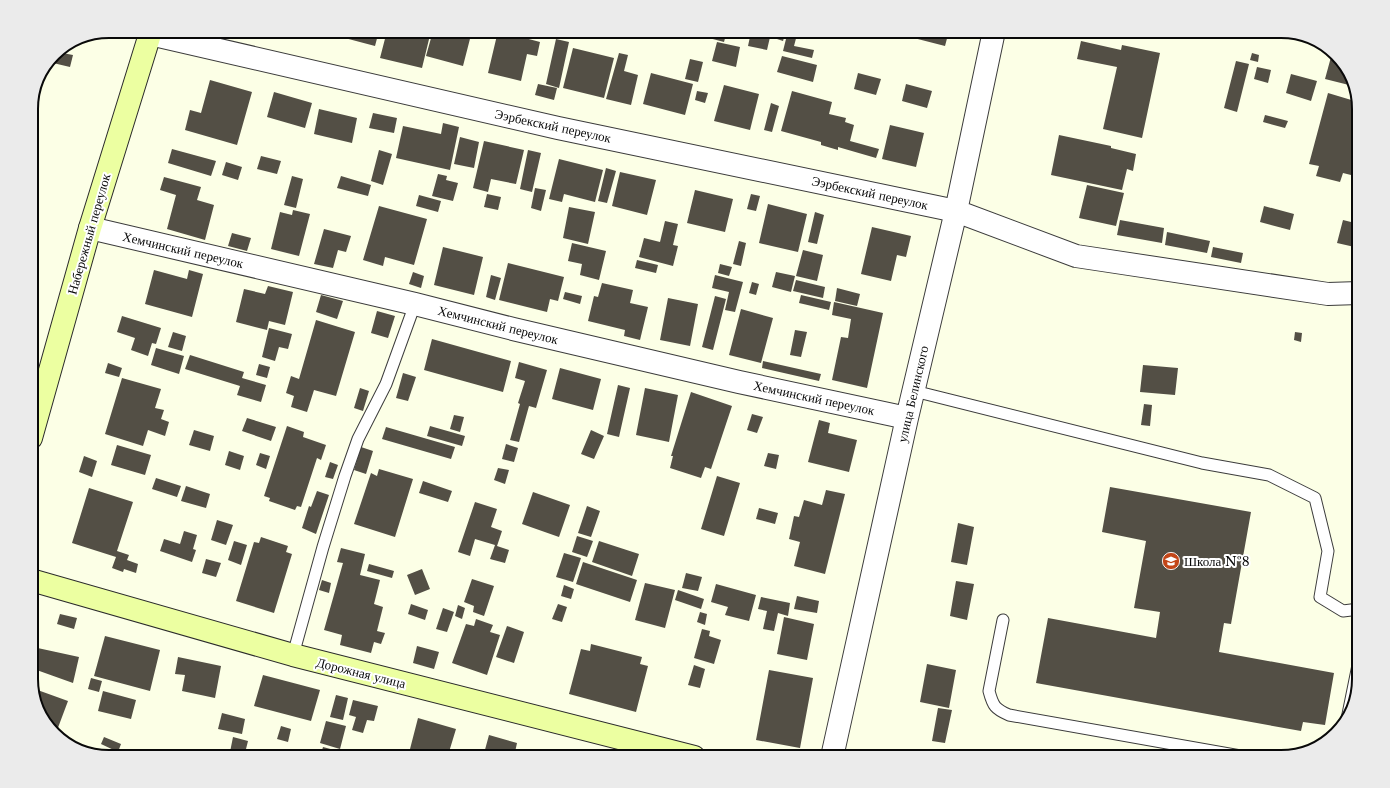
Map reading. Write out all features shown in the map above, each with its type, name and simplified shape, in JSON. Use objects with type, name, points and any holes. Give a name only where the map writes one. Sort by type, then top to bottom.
[{"type":"street","name":"Набережный переулок","points":[[38,413],[90,228],[149,38]]},
{"type":"street","name":"Ээрбекский переулок","points":[[172,38],[558,128],[956,211],[1076,256],[1328,294],[1352,293]]},
{"type":"street","name":"улица Белинского","points":[[834,750],[956,211],[993,38]]},
{"type":"street","name":"Хемчинский переулок","points":[[90,228],[732,380],[908,418]]},
{"type":"street","name":"Дорожная улица","points":[[38,582],[293,655],[666,750]]},
{"type":"lane","points":[[293,655],[323,547],[345,476],[358,439],[386,384],[415,304]]},
{"type":"lane","points":[[914,391],[1202,463],[1269,475],[1315,498],[1328,551],[1320,597],[1343,611],[1352,610]]},
{"type":"lane","points":[[1003,620],[990,691],[992,703],[998,711],[1009,715],[1206,750]]},
{"type":"building","points":[[345,38],[377,38],[375,46]]},
{"type":"building","points":[[385,38],[429,38],[422,68],[380,58]]},
{"type":"building","points":[[431,38],[470,38],[463,66],[426,56]]},
{"type":"building","points":[[496,38],[525,38],[540,42],[537,56],[527,54],[521,81],[488,73]]},
{"type":"building","points":[[709,38],[725,38],[724,42]]},
{"type":"building","points":[[750,38],[770,38],[767,50],[748,46]]},
{"type":"building","points":[[774,38],[784,38],[783,41]]},
{"type":"building","points":[[786,38],[796,38],[794,46],[814,50],[812,58],[783,51]]},
{"type":"building","points":[[914,38],[947,38],[945,46]]},
{"type":"building","points":[[556,39],[569,42],[559,88],[546,84]]},
{"type":"building","points":[[1081,41],[1121,50],[1122,45],[1160,53],[1142,138],[1103,129],[1117,67],[1077,59]]},
{"type":"building","points":[[717,42],[740,47],[736,67],[712,61]]},
{"type":"building","points":[[573,48],[614,58],[604,98],[563,88]]},
{"type":"building","points":[[619,53],[628,55],[624,71],[638,75],[631,105],[606,99]]},
{"type":"building","points":[[1252,53],[1259,55],[1258,62],[1250,60]]},
{"type":"building","points":[[65,54],[73,55],[70,67],[55,63]]},
{"type":"building","points":[[782,56],[817,65],[813,82],[777,72]]},
{"type":"building","points":[[690,59],[703,62],[698,82],[685,79]]},
{"type":"building","points":[[1331,59],[1340,70],[1347,85],[1325,79]]},
{"type":"building","points":[[1236,61],[1249,64],[1237,112],[1224,108]]},
{"type":"building","points":[[1257,67],[1271,70],[1268,83],[1254,79]]},
{"type":"building","points":[[651,73],[693,84],[685,115],[643,104]]},
{"type":"building","points":[[858,73],[881,79],[876,95],[854,89]]},
{"type":"building","points":[[1291,74],[1317,81],[1311,101],[1286,93]]},
{"type":"building","points":[[210,80],[252,92],[237,145],[185,130],[190,110],[201,113]]},
{"type":"building","points":[[538,84],[557,88],[554,100],[535,95]]},
{"type":"building","points":[[906,84],[932,91],[927,108],[902,101]]},
{"type":"building","points":[[724,85],[759,94],[750,130],[714,121]]},
{"type":"building","points":[[697,91],[708,93],[705,103],[695,100]]},
{"type":"building","points":[[792,91],[832,102],[829,114],[846,118],[845,122],[854,125],[850,141],[879,149],[876,158],[838,147],[838,150],[821,145],[821,142],[781,131]]},
{"type":"building","points":[[274,92],[312,103],[305,128],[267,117]]},
{"type":"building","points":[[1328,93],[1352,100],[1352,175],[1343,173],[1340,182],[1316,176],[1319,166],[1309,164]]},
{"type":"building","points":[[771,103],[779,106],[772,132],[764,130]]},
{"type":"building","points":[[319,109],[357,118],[352,143],[314,134]]},
{"type":"building","points":[[373,113],[397,118],[394,133],[369,128]]},
{"type":"building","points":[[1265,115],[1288,121],[1285,128],[1263,122]]},
{"type":"building","points":[[443,123],[459,127],[450,170],[396,158],[403,126],[441,134]]},
{"type":"building","points":[[890,125],[924,133],[916,167],[882,159]]},
{"type":"building","points":[[1059,135],[1111,146],[1111,148],[1136,154],[1133,171],[1127,169],[1122,190],[1051,175]]},
{"type":"building","points":[[460,137],[479,142],[474,168],[454,164]]},
{"type":"building","points":[[484,141],[524,150],[516,184],[491,179],[488,192],[473,188]]},
{"type":"building","points":[[172,149],[216,161],[211,176],[168,163]]},
{"type":"building","points":[[379,150],[392,154],[383,185],[371,181]]},
{"type":"building","points":[[528,150],[541,153],[532,192],[520,189]]},
{"type":"building","points":[[261,156],[281,161],[277,174],[257,169]]},
{"type":"building","points":[[559,159],[603,170],[595,202],[564,194],[562,202],[549,199]]},
{"type":"building","points":[[226,162],[242,167],[238,180],[222,175]]},
{"type":"building","points":[[606,168],[616,171],[607,203],[598,201]]},
{"type":"building","points":[[620,172],[656,180],[647,215],[612,206]]},
{"type":"building","points":[[438,174],[447,176],[446,180],[458,183],[453,201],[432,196]]},
{"type":"building","points":[[292,176],[303,179],[296,208],[284,205]]},
{"type":"building","points":[[341,176],[371,185],[368,196],[337,188]]},
{"type":"building","points":[[164,177],[201,187],[197,200],[214,205],[205,240],[167,229],[176,195],[160,190]]},
{"type":"building","points":[[1087,185],[1124,193],[1116,226],[1079,218]]},
{"type":"building","points":[[535,188],[546,190],[541,211],[531,208]]},
{"type":"building","points":[[695,190],[733,199],[725,232],[687,223]]},
{"type":"building","points":[[487,194],[501,197],[498,210],[484,207]]},
{"type":"building","points":[[751,194],[760,196],[756,211],[747,209]]},
{"type":"building","points":[[419,195],[441,201],[438,212],[416,206]]},
{"type":"building","points":[[768,204],[807,214],[798,252],[759,243]]},
{"type":"building","points":[[379,206],[427,219],[414,265],[385,257],[383,266],[363,260]]},
{"type":"building","points":[[1264,206],[1294,214],[1290,230],[1260,222]]},
{"type":"building","points":[[569,207],[595,212],[588,244],[563,238]]},
{"type":"building","points":[[293,210],[310,214],[299,256],[271,249],[280,212],[292,215]]},
{"type":"building","points":[[815,212],[824,215],[817,244],[808,242]]},
{"type":"building","points":[[1120,220],[1164,228],[1162,243],[1117,235]]},
{"type":"building","points":[[1343,220],[1352,222],[1352,246],[1337,243]]},
{"type":"building","points":[[665,221],[678,224],[673,245],[678,246],[673,266],[639,257],[644,238],[660,242]]},
{"type":"building","points":[[872,227],[911,236],[906,257],[897,255],[891,281],[861,274]]},
{"type":"building","points":[[324,229],[351,236],[346,252],[338,250],[333,268],[314,264]]},
{"type":"building","points":[[1167,232],[1210,241],[1207,253],[1165,245]]},
{"type":"building","points":[[232,233],[251,238],[247,251],[228,246]]},
{"type":"building","points":[[739,241],[746,243],[741,266],[733,264]]},
{"type":"building","points":[[572,243],[606,251],[599,280],[580,275],[582,264],[568,261]]},
{"type":"building","points":[[443,247],[483,257],[474,295],[434,285]]},
{"type":"building","points":[[1213,247],[1243,253],[1241,263],[1211,257]]},
{"type":"building","points":[[803,250],[823,255],[817,281],[796,276]]},
{"type":"building","points":[[637,260],[658,265],[656,273],[635,268]]},
{"type":"building","points":[[508,263],[564,277],[558,301],[550,299],[547,312],[499,300]]},
{"type":"building","points":[[720,264],[732,267],[729,276],[718,273]]},
{"type":"building","points":[[154,270],[187,279],[189,270],[203,274],[192,317],[145,304]]},
{"type":"building","points":[[413,272],[424,276],[421,288],[409,284]]},
{"type":"building","points":[[776,272],[795,276],[791,292],[772,287]]},
{"type":"building","points":[[491,275],[501,278],[495,300],[486,297]]},
{"type":"building","points":[[715,275],[743,282],[735,312],[725,310],[729,292],[712,288]]},
{"type":"building","points":[[796,280],[825,287],[823,298],[793,291]]},
{"type":"building","points":[[752,282],[759,284],[756,295],[749,293]]},
{"type":"building","points":[[602,283],[633,290],[630,303],[648,307],[640,340],[624,336],[625,330],[588,321],[594,296],[598,297]]},
{"type":"building","points":[[268,286],[293,292],[285,325],[269,321],[267,330],[236,322],[244,289],[265,294]]},
{"type":"building","points":[[837,288],[860,294],[857,306],[835,301]]},
{"type":"building","points":[[565,292],[582,296],[580,304],[563,299]]},
{"type":"building","points":[[321,295],[343,301],[337,319],[316,312]]},
{"type":"building","points":[[801,295],[831,302],[829,310],[799,303]]},
{"type":"building","points":[[715,296],[726,299],[713,350],[702,347]]},
{"type":"building","points":[[668,298],[698,304],[690,346],[660,340]]},
{"type":"building","points":[[834,302],[883,313],[867,388],[832,380],[841,337],[848,338],[851,319],[832,315]]},
{"type":"building","points":[[741,309],[773,318],[761,363],[729,355]]},
{"type":"building","points":[[377,311],[395,316],[388,338],[371,333]]},
{"type":"building","points":[[122,316],[161,328],[156,344],[152,343],[148,356],[131,350],[135,338],[117,332]]},
{"type":"building","points":[[316,320],[355,332],[336,396],[314,390],[307,412],[291,407],[294,396],[286,393],[291,376],[299,379]]},
{"type":"building","points":[[269,328],[292,334],[288,349],[279,347],[275,361],[262,357]]},
{"type":"building","points":[[795,330],[807,332],[801,357],[790,355]]},
{"type":"building","points":[[173,332],[186,336],[182,351],[168,347]]},
{"type":"building","points":[[1295,332],[1302,333],[1301,342],[1294,340]]},
{"type":"building","points":[[432,339],[511,361],[503,392],[424,370]]},
{"type":"building","points":[[156,348],[184,356],[179,374],[151,365]]},
{"type":"building","points":[[190,355],[244,372],[242,378],[266,385],[261,402],[237,395],[240,386],[185,369]]},
{"type":"building","points":[[763,361],[821,374],[819,381],[762,368]]},
{"type":"building","points":[[519,362],[547,370],[536,408],[529,406],[519,442],[510,440],[520,404],[518,403],[525,381],[515,378]]},
{"type":"building","points":[[108,363],[122,368],[119,377],[105,373]]},
{"type":"building","points":[[259,364],[270,367],[267,378],[256,375]]},
{"type":"building","points":[[1143,365],[1178,368],[1175,395],[1140,392]]},
{"type":"building","points":[[560,368],[601,379],[593,410],[552,399]]},
{"type":"building","points":[[403,373],[416,377],[408,401],[396,398]]},
{"type":"building","points":[[122,378],[161,389],[155,408],[164,410],[161,419],[169,422],[165,436],[148,430],[143,446],[105,434]]},
{"type":"building","points":[[618,385],[630,388],[619,437],[607,434]]},
{"type":"building","points":[[360,388],[369,391],[363,411],[354,408]]},
{"type":"building","points":[[645,388],[678,395],[669,442],[636,435]]},
{"type":"building","points":[[691,392],[732,406],[711,469],[705,467],[701,478],[670,468],[673,456],[671,456]]},
{"type":"building","points":[[1144,404],[1152,405],[1150,426],[1141,425]]},
{"type":"building","points":[[752,414],[763,417],[757,433],[747,430]]},
{"type":"building","points":[[454,415],[464,417],[460,432],[450,429]]},
{"type":"building","points":[[247,418],[276,427],[271,441],[242,431]]},
{"type":"building","points":[[819,420],[830,423],[828,433],[857,440],[849,472],[808,462]]},
{"type":"building","points":[[287,426],[304,432],[303,437],[326,445],[321,460],[317,458],[301,507],[297,506],[295,510],[269,501],[270,498],[264,496]]},
{"type":"building","points":[[430,426],[465,436],[462,446],[427,436]]},
{"type":"building","points":[[386,427],[455,447],[451,459],[382,439]]},
{"type":"building","points":[[194,430],[214,436],[210,451],[189,445]]},
{"type":"building","points":[[591,430],[604,436],[594,459],[581,454]]},
{"type":"building","points":[[506,444],[518,448],[514,462],[502,459]]},
{"type":"building","points":[[117,445],[151,455],[145,475],[111,465]]},
{"type":"building","points":[[361,447],[373,451],[366,474],[354,470]]},
{"type":"building","points":[[229,451],[244,456],[240,470],[225,465]]},
{"type":"building","points":[[260,453],[270,456],[266,469],[256,465]]},
{"type":"building","points":[[768,453],[779,455],[776,469],[764,466]]},
{"type":"building","points":[[84,456],[97,461],[92,477],[79,472]]},
{"type":"building","points":[[330,462],[338,465],[333,479],[325,477]]},
{"type":"building","points":[[498,468],[509,470],[505,484],[494,480]]},
{"type":"building","points":[[379,469],[413,479],[395,537],[354,524],[371,473],[377,476]]},
{"type":"building","points":[[717,476],[740,483],[724,536],[701,529]]},
{"type":"building","points":[[156,478],[181,486],[177,497],[152,489]]},
{"type":"building","points":[[423,481],[452,491],[448,502],[419,493]]},
{"type":"building","points":[[186,486],[210,494],[206,508],[181,501]]},
{"type":"building","points":[[1110,487],[1251,512],[1231,624],[1224,623],[1219,652],[1334,673],[1325,725],[1303,722],[1301,731],[1036,683],[1048,618],[1156,638],[1160,612],[1134,608],[1146,541],[1102,532]]},
{"type":"building","points":[[89,488],[133,502],[117,551],[129,555],[127,560],[138,564],[136,573],[124,569],[123,572],[112,568],[116,557],[72,543]]},
{"type":"building","points":[[826,490],[845,494],[825,574],[794,566],[800,542],[789,539],[794,516],[799,517],[804,500],[822,505]]},
{"type":"building","points":[[317,491],[329,495],[316,534],[302,528],[309,506],[311,507]]},
{"type":"building","points":[[533,492],[570,505],[559,537],[522,524]]},
{"type":"building","points":[[475,502],[497,509],[491,527],[502,531],[497,546],[509,550],[505,563],[490,559],[495,545],[475,539],[470,556],[458,552]]},
{"type":"building","points":[[587,506],[600,511],[591,537],[578,533]]},
{"type":"building","points":[[759,508],[778,513],[775,524],[756,519]]},
{"type":"building","points":[[217,520],[233,525],[226,545],[211,540]]},
{"type":"building","points":[[958,523],[974,527],[967,565],[951,562]]},
{"type":"building","points":[[184,531],[197,535],[193,549],[196,550],[192,562],[160,551],[164,539],[180,544]]},
{"type":"building","points":[[577,536],[593,541],[587,557],[572,552]]},
{"type":"building","points":[[261,537],[288,546],[286,552],[292,554],[274,613],[236,601],[254,542],[259,543]]},
{"type":"building","points":[[234,541],[247,545],[241,565],[228,560]]},
{"type":"building","points":[[599,541],[639,554],[632,576],[592,562]]},
{"type":"building","points":[[341,548],[365,554],[360,575],[380,580],[374,604],[383,607],[377,631],[385,633],[381,644],[374,642],[371,653],[340,645],[342,635],[324,630],[343,563],[337,562]]},
{"type":"building","points":[[564,553],[581,558],[573,582],[556,577]]},
{"type":"building","points":[[206,559],[221,563],[216,577],[202,573]]},
{"type":"building","points":[[583,562],[637,580],[630,602],[576,584]]},
{"type":"building","points":[[369,564],[394,571],[392,578],[367,571]]},
{"type":"building","points":[[422,569],[430,589],[415,595],[407,575]]},
{"type":"building","points":[[686,573],[702,577],[698,591],[682,588]]},
{"type":"building","points":[[472,579],[494,586],[484,616],[473,612],[474,606],[464,602]]},
{"type":"building","points":[[322,580],[331,583],[329,593],[319,590]]},
{"type":"building","points":[[956,581],[974,584],[967,620],[950,616]]},
{"type":"building","points":[[645,583],[675,590],[665,628],[635,620]]},
{"type":"building","points":[[716,584],[756,595],[749,621],[725,615],[728,607],[711,602]]},
{"type":"building","points":[[564,585],[574,589],[571,599],[561,596]]},
{"type":"building","points":[[678,590],[704,599],[701,609],[675,600]]},
{"type":"building","points":[[797,596],[819,601],[817,613],[794,609]]},
{"type":"building","points":[[761,597],[790,603],[788,616],[778,613],[774,631],[763,629],[767,611],[758,609]]},
{"type":"building","points":[[411,604],[428,610],[425,620],[408,614]]},
{"type":"building","points":[[558,604],[567,607],[562,622],[552,619]]},
{"type":"building","points":[[458,605],[465,608],[462,619],[455,616]]},
{"type":"building","points":[[443,608],[454,612],[447,632],[436,629]]},
{"type":"building","points":[[700,612],[707,614],[705,625],[697,622]]},
{"type":"building","points":[[60,614],[77,618],[74,629],[57,624]]},
{"type":"building","points":[[784,617],[814,624],[807,660],[777,654]]},
{"type":"building","points":[[476,619],[493,625],[490,632],[500,635],[487,675],[452,663],[466,624],[474,626]]},
{"type":"building","points":[[507,626],[524,632],[514,663],[496,657]]},
{"type":"building","points":[[702,629],[710,631],[709,636],[721,640],[714,664],[694,658]]},
{"type":"building","points":[[105,636],[160,650],[150,691],[94,676]]},
{"type":"building","points":[[591,644],[642,657],[640,664],[648,666],[636,712],[569,694],[581,649],[590,651]]},
{"type":"building","points":[[417,646],[439,652],[434,669],[413,663]]},
{"type":"building","points":[[38,648],[79,657],[73,683],[38,670]]},
{"type":"building","points":[[178,657],[221,666],[215,698],[182,691],[185,675],[175,674]]},
{"type":"building","points":[[927,664],[956,670],[949,708],[920,702]]},
{"type":"building","points":[[694,665],[705,669],[700,688],[688,685]]},
{"type":"building","points":[[769,670],[813,678],[800,748],[756,740]]},
{"type":"building","points":[[263,675],[320,690],[311,721],[254,706]]},
{"type":"building","points":[[91,678],[102,681],[99,692],[88,689]]},
{"type":"building","points":[[39,691],[68,701],[58,728],[43,706]]},
{"type":"building","points":[[103,691],[136,700],[131,719],[98,711]]},
{"type":"building","points":[[336,695],[348,698],[343,720],[330,717]]},
{"type":"building","points":[[353,700],[378,706],[374,721],[367,720],[363,733],[352,730],[356,717],[349,715]]},
{"type":"building","points":[[938,708],[952,710],[945,743],[932,741]]},
{"type":"building","points":[[222,713],[245,719],[242,734],[218,729]]},
{"type":"building","points":[[418,718],[456,729],[450,750],[410,749]]},
{"type":"building","points":[[326,721],[346,726],[340,749],[320,743]]},
{"type":"building","points":[[281,726],[291,729],[288,742],[277,739]]},
{"type":"building","points":[[489,735],[517,743],[516,750],[485,750]]},
{"type":"building","points":[[104,737],[121,744],[119,750],[114,750],[101,744]]},
{"type":"building","points":[[233,737],[248,741],[246,750],[230,750]]},
{"type":"building","points":[[323,747],[334,750],[322,750]]},
{"type":"place","name":"Школа №8","points":[[1171,561]]}]
